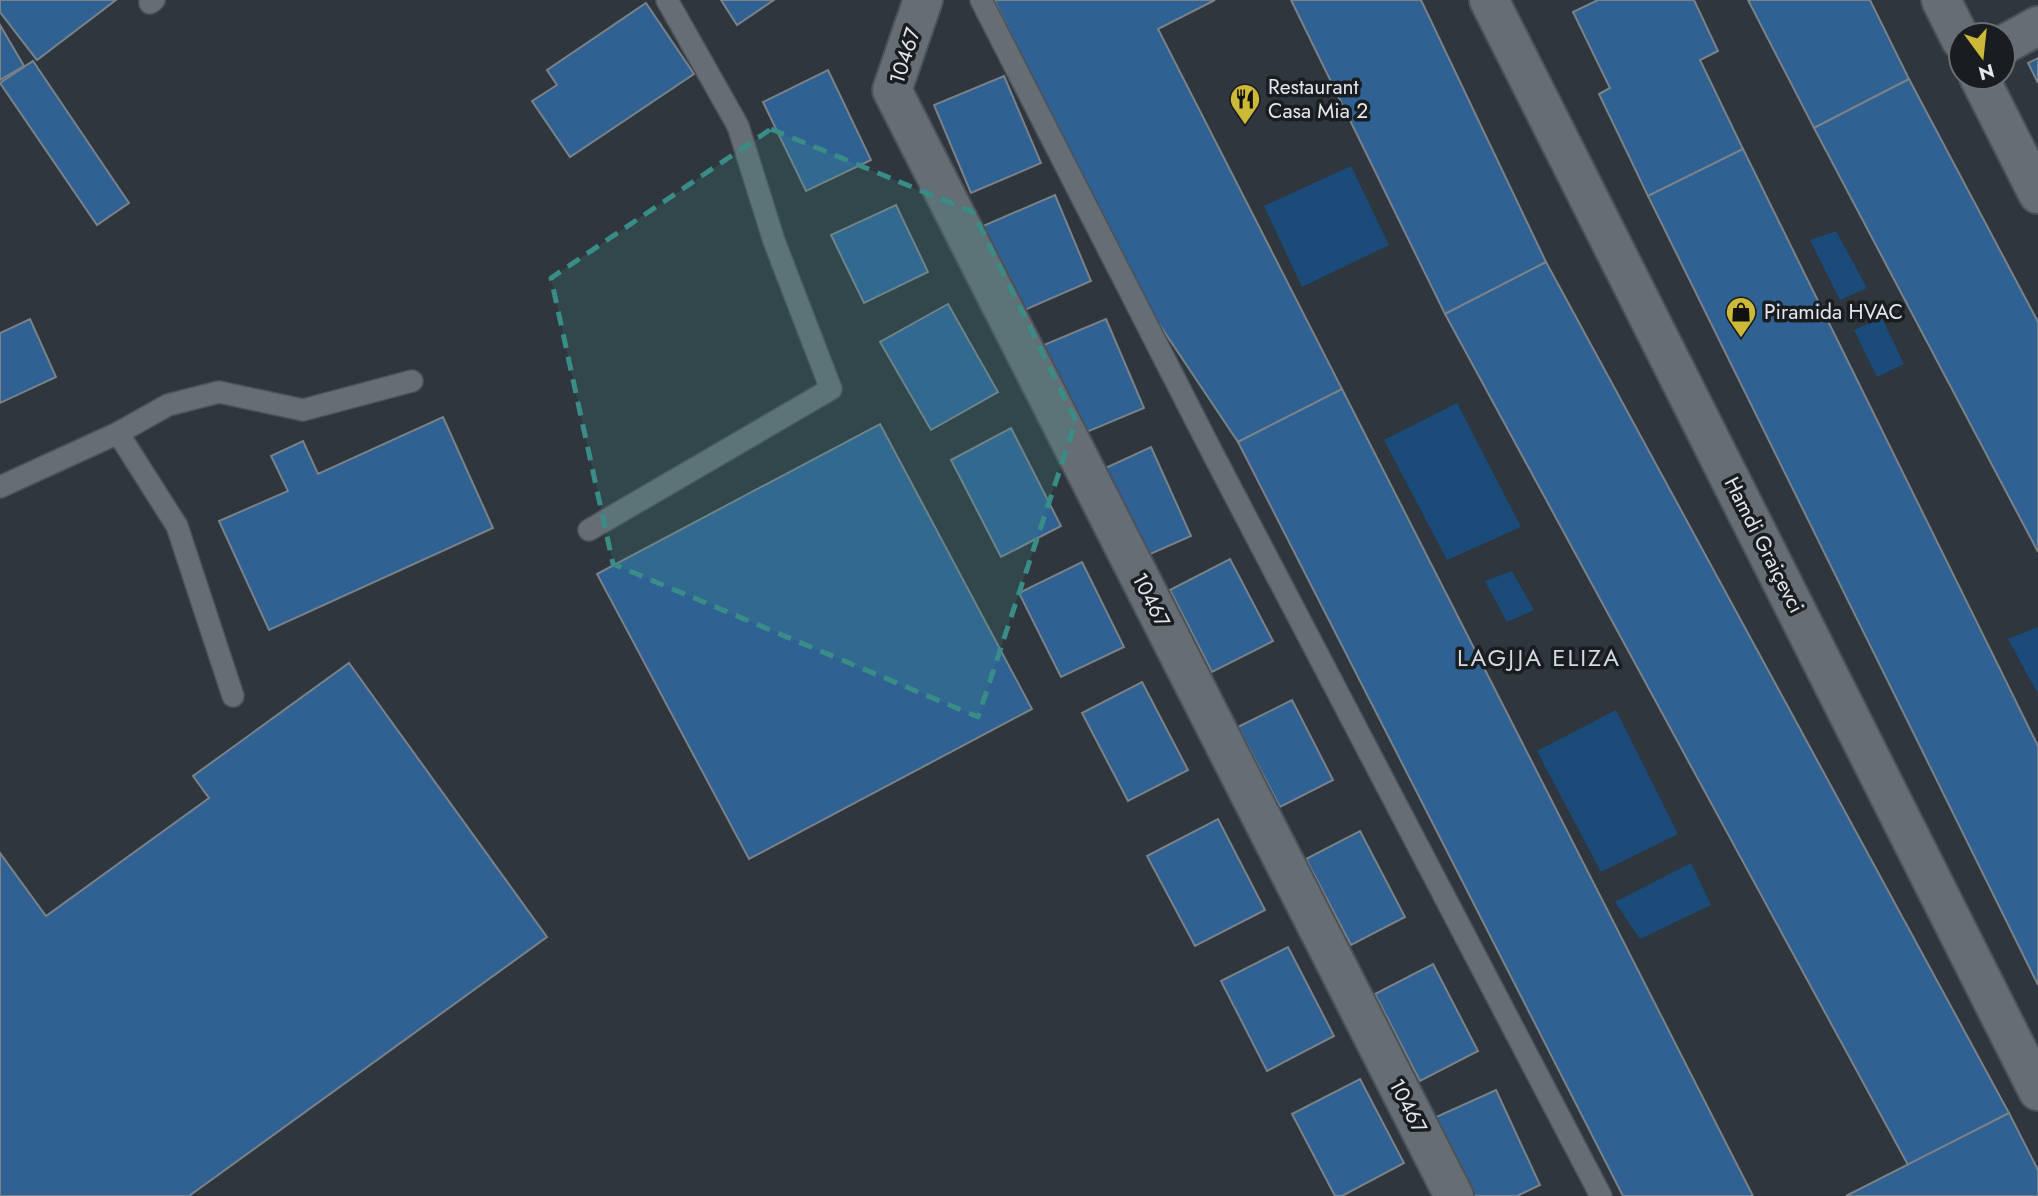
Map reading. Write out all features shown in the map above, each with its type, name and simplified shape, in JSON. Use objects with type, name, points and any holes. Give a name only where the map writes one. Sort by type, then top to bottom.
[{"type":"street","name":"10467","points":[[923,0],[892,89],[1454,1196]]},
{"type":"street","name":"Hamdi Graiçevci","points":[[1489,0],[2038,1091]]},
{"type":"street","points":[[1941,0],[1952,21]]},
{"type":"street","points":[[2017,37],[2038,26]]},
{"type":"street","points":[[1986,91],[2038,194]]},
{"type":"lane","points":[[589,530],[831,390],[774,242],[738,126],[667,0]]},
{"type":"lane","points":[[981,0],[1212,452],[1601,1196]]},
{"type":"lane","points":[[0,487],[118,433],[167,405],[219,392],[303,410],[412,381]]},
{"type":"lane","points":[[118,433],[177,526],[233,696]]},
{"type":"highlighted area","points":[[771,129],[973,212],[1076,421],[978,717],[613,564],[551,278]]},
{"type":"shaded area","points":[[1351,166],[1389,245],[1302,287],[1264,206]]},
{"type":"shaded area","points":[[1836,231],[1867,288],[1840,300],[1810,240]]},
{"type":"shaded area","points":[[1882,318],[1904,364],[1877,377],[1854,330]]},
{"type":"shaded area","points":[[1457,403],[1521,527],[1447,560],[1384,440]]},
{"type":"shaded area","points":[[1512,571],[1534,610],[1507,622],[1485,581]]},
{"type":"shaded area","points":[[2038,627],[2038,694],[2008,639]]},
{"type":"shaded area","points":[[1616,710],[1678,834],[1601,872],[1537,751]]},
{"type":"shaded area","points":[[1691,863],[1711,905],[1640,939],[1615,902]]},
{"type":"building","points":[[0,0],[116,0],[37,60],[0,12]]},
{"type":"building","points":[[721,0],[774,0],[737,25]]},
{"type":"building","points":[[994,0],[1215,0],[1158,29],[1342,389],[1238,442],[1129,279]]},
{"type":"building","points":[[1291,0],[1421,0],[1546,262],[1445,314]]},
{"type":"building","points":[[1598,0],[1694,0],[1718,51],[1700,60],[1743,149],[1648,196],[1599,94],[1610,88],[1573,12]]},
{"type":"building","points":[[1748,0],[1870,0],[1909,79],[1814,128]]},
{"type":"building","points":[[646,3],[694,74],[570,157],[532,101],[557,85],[547,70]]},
{"type":"building","points":[[0,25],[24,66],[0,80]]},
{"type":"building","points":[[2038,58],[2038,83],[2028,63]]},
{"type":"building","points":[[33,61],[129,203],[97,225],[0,83]]},
{"type":"building","points":[[828,70],[871,160],[806,191],[763,102]]},
{"type":"building","points":[[1004,76],[1041,163],[971,193],[934,105]]},
{"type":"building","points":[[1909,79],[2038,322],[2038,552],[1814,128]]},
{"type":"building","points":[[1743,149],[2038,746],[2038,985],[1648,196]]},
{"type":"building","points":[[1055,195],[1091,281],[1020,312],[983,226]]},
{"type":"building","points":[[896,205],[928,272],[864,303],[831,235]]},
{"type":"building","points":[[1546,262],[2009,1113],[1908,1165],[1445,314]]},
{"type":"building","points":[[948,304],[998,392],[931,430],[880,342]]},
{"type":"building","points":[[30,319],[56,377],[0,403],[0,333]]},
{"type":"building","points":[[1106,319],[1144,408],[1077,436],[1039,347]]},
{"type":"building","points":[[1342,389],[1753,1196],[1623,1196],[1238,442]]},
{"type":"building","points":[[443,417],[493,528],[269,630],[219,521],[288,491],[271,456],[303,441],[318,474]]},
{"type":"building","points":[[880,424],[1032,709],[749,859],[597,574]]},
{"type":"building","points":[[1011,428],[1061,526],[1001,557],[951,460]]},
{"type":"building","points":[[1151,447],[1191,536],[1139,559],[1099,471]]},
{"type":"building","points":[[1230,559],[1273,641],[1212,672],[1170,590]]},
{"type":"building","points":[[1082,562],[1124,647],[1061,677],[1019,593]]},
{"type":"building","points":[[349,663],[547,937],[189,1196],[0,1196],[0,853],[46,916],[209,798],[193,776]]},
{"type":"building","points":[[1142,682],[1188,770],[1128,801],[1082,713]]},
{"type":"building","points":[[1292,700],[1333,780],[1280,807],[1238,727]]},
{"type":"building","points":[[1218,819],[1265,910],[1195,946],[1147,856]]},
{"type":"building","points":[[1360,831],[1405,917],[1351,945],[1306,859]]},
{"type":"building","points":[[1288,947],[1334,1036],[1267,1071],[1221,981]]},
{"type":"building","points":[[1433,964],[1478,1051],[1420,1081],[1375,994]]},
{"type":"building","points":[[1360,1079],[1404,1163],[1342,1196],[1335,1196],[1292,1114]]},
{"type":"building","points":[[1496,1090],[1540,1185],[1517,1196],[1470,1196],[1434,1118]]},
{"type":"building","points":[[2009,1113],[2038,1170],[2038,1196],[1846,1196]]},
{"type":"place","name":"Restaurant Casa Mia 2","points":[[1245,126]]},
{"type":"place","name":"Piramida HVAC","points":[[1741,339]]},
{"type":"district","name":"LAGJJA ELIZA","points":[[1539,657]]}]
